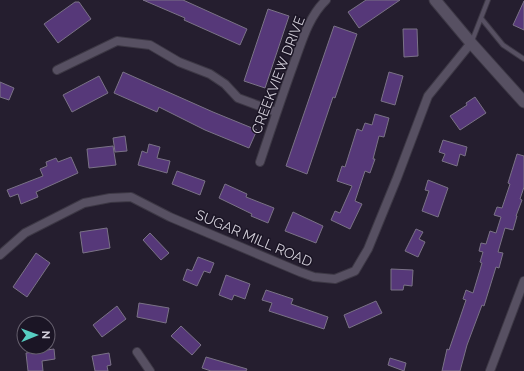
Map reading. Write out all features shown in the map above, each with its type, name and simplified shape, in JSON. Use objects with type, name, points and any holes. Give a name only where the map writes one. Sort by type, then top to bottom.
[{"type":"main road","points":[[435,0],[524,102]]},
{"type":"street","name":"CREEKVIEW DRIVE","points":[[260,162],[276,112],[306,30],[319,7],[326,0]]},
{"type":"street","points":[[57,70],[117,41],[150,46],[179,62],[210,74],[225,84],[238,98],[276,112]]},
{"type":"street","name":"SUGAR MILL ROAD","points":[[0,255],[25,233],[84,203],[110,198],[131,197],[170,217],[314,277],[335,279],[356,271],[368,248],[394,185],[428,96],[472,44]]},
{"type":"street","points":[[490,371],[524,281]]},
{"type":"street","points":[[137,352],[150,371]]},
{"type":"lane","points":[[472,44],[488,0]]},
{"type":"lane","points":[[481,18],[503,45],[524,60]]},
{"type":"building","points":[[143,0],[183,0],[247,29],[240,45],[184,20],[185,18]]},
{"type":"building","points":[[366,0],[400,0],[359,28],[348,12]]},
{"type":"building","points":[[524,1],[524,30],[513,25]]},
{"type":"building","points":[[75,2],[79,2],[91,19],[58,43],[44,24]]},
{"type":"building","points":[[268,9],[289,16],[265,88],[244,81]]},
{"type":"building","points":[[334,26],[357,34],[335,98],[333,97],[307,174],[286,166]]},
{"type":"building","points":[[403,29],[417,29],[418,56],[404,57]]},
{"type":"building","points":[[123,72],[257,130],[249,148],[205,130],[159,107],[157,112],[114,93]]},
{"type":"building","points":[[389,72],[403,76],[395,105],[381,101]]},
{"type":"building","points":[[99,76],[108,93],[72,112],[63,95]]},
{"type":"building","points":[[0,82],[14,88],[9,100],[0,97]]},
{"type":"building","points":[[475,97],[486,113],[460,130],[450,116],[467,105],[466,103]]},
{"type":"building","points":[[375,114],[389,118],[384,137],[379,136],[373,159],[375,159],[370,173],[365,171],[355,201],[362,204],[350,229],[331,220],[335,211],[340,213],[352,186],[337,181],[342,166],[345,167],[357,129],[362,131],[365,123],[372,125]]},
{"type":"building","points":[[125,136],[127,151],[115,152],[113,138]]},
{"type":"building","points":[[443,140],[467,147],[465,156],[460,154],[457,166],[442,161],[445,154],[439,152]]},
{"type":"building","points":[[149,144],[160,147],[157,158],[170,161],[167,173],[138,165],[142,151],[147,153]]},
{"type":"building","points":[[113,146],[116,165],[89,168],[87,149]]},
{"type":"building","points":[[517,154],[524,156],[524,187],[520,199],[522,200],[513,230],[505,228],[498,252],[503,253],[499,268],[496,267],[484,306],[482,305],[467,345],[460,371],[442,371],[447,349],[449,350],[466,300],[463,299],[466,290],[473,293],[482,263],[480,262],[483,252],[479,251],[481,243],[486,244],[490,231],[496,233],[501,217],[494,215],[497,207],[502,208],[510,184],[508,183]]},
{"type":"building","points":[[71,157],[78,173],[36,192],[38,197],[21,204],[18,194],[10,197],[7,190],[43,176],[40,169],[47,166],[46,162],[56,158],[58,162]]},
{"type":"building","points":[[177,171],[205,181],[200,195],[172,184]]},
{"type":"building","points":[[428,180],[448,188],[438,217],[422,211],[429,191],[425,190]]},
{"type":"building","points":[[225,184],[247,194],[246,197],[274,208],[268,223],[251,216],[252,214],[219,198]]},
{"type":"building","points":[[293,212],[323,226],[316,243],[285,231]]},
{"type":"building","points":[[107,228],[110,248],[83,253],[80,232]]},
{"type":"building","points":[[416,229],[423,232],[419,239],[425,242],[418,257],[405,251]]},
{"type":"building","points":[[150,233],[169,253],[161,260],[143,240]]},
{"type":"building","points":[[36,253],[50,263],[27,297],[13,287]]},
{"type":"building","points":[[198,257],[214,263],[210,273],[204,271],[197,286],[183,280],[187,269],[192,271]]},
{"type":"building","points":[[391,269],[413,270],[412,286],[404,285],[403,290],[391,290]]},
{"type":"building","points":[[226,275],[250,284],[245,299],[234,295],[232,300],[219,295]]},
{"type":"building","points":[[266,290],[293,299],[291,304],[328,317],[324,329],[269,311],[272,303],[262,300]]},
{"type":"building","points":[[376,301],[382,313],[349,328],[344,315]]},
{"type":"building","points":[[139,303],[169,308],[166,323],[137,317]]},
{"type":"building","points":[[117,306],[126,319],[102,337],[93,325]]},
{"type":"building","points":[[181,326],[201,345],[192,355],[171,336]]},
{"type":"building","points":[[109,353],[111,365],[107,366],[108,371],[95,371],[92,356]]},
{"type":"building","points":[[26,355],[55,355],[55,359],[42,361],[43,371],[28,371]]},
{"type":"building","points":[[206,357],[247,369],[246,371],[211,371],[202,368]]},
{"type":"building","points":[[390,358],[406,363],[404,371],[388,365]]}]
